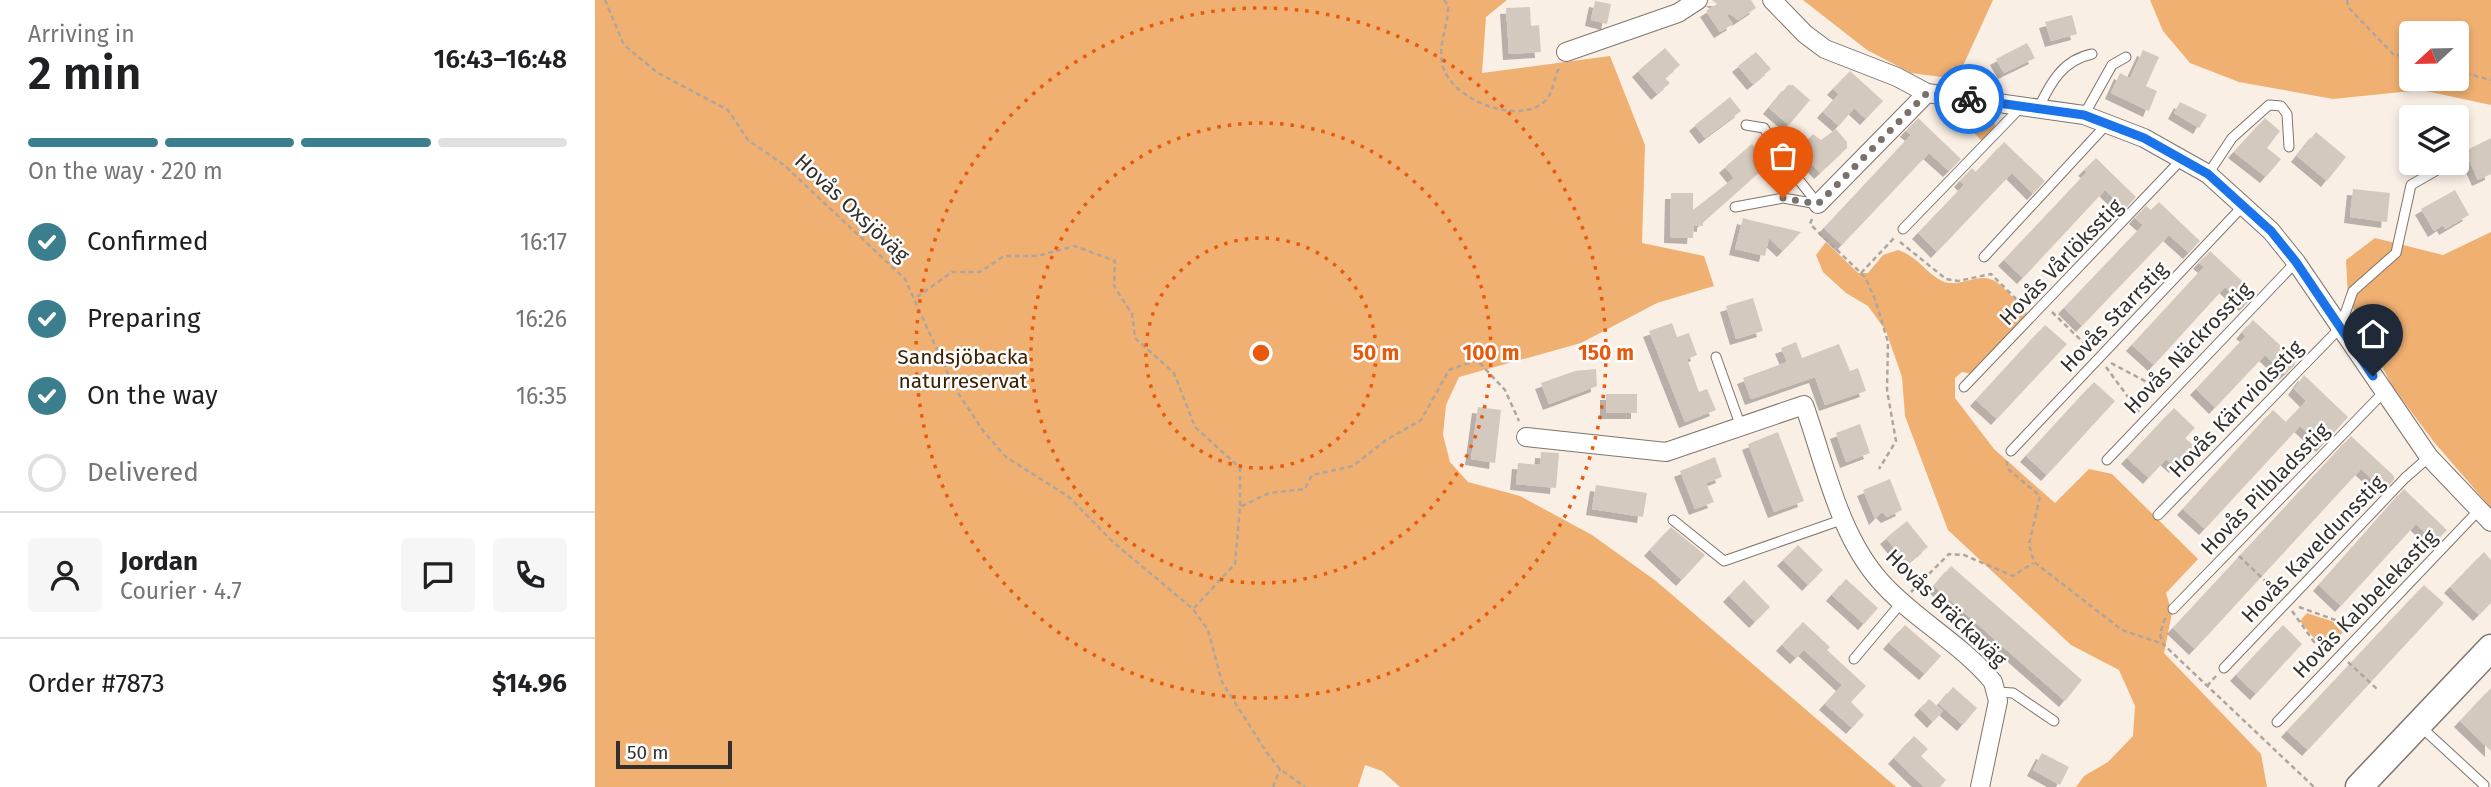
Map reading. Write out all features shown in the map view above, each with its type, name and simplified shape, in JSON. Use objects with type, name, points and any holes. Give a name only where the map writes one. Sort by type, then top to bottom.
[{"type":"street","points":[[1566,52],[1678,13],[1698,0]]},
{"type":"street","points":[[1772,0],[1805,34],[1825,49],[1897,77],[1927,93],[2084,115],[2144,138],[2208,174],[2271,231],[2296,262],[2429,457],[2485,516]]},
{"type":"street","points":[[1818,204],[1927,93]]},
{"type":"street","name":"Hovås Bräckaväg","points":[[1526,437],[1667,452],[1804,405],[1844,519],[1871,570],[1902,602],[1984,671],[1997,692],[1980,787]]},
{"type":"street","points":[[2359,787],[2491,648]]},
{"type":"lane","points":[[1903,229],[2031,107],[2070,62],[2092,54]]},
{"type":"lane","points":[[2084,115],[2112,65],[2126,57]]},
{"type":"lane","points":[[2208,174],[2232,138],[2269,105],[2281,106],[2287,114],[2289,147]]},
{"type":"lane","points":[[1984,257],[2107,124]]},
{"type":"lane","points":[[1746,125],[1765,128],[1783,160],[1818,204]]},
{"type":"lane","name":"Hovås Vårlöksstig","points":[[1964,387],[2181,160]]},
{"type":"lane","points":[[2340,328],[2353,290],[2396,253],[2411,185],[2428,175]]},
{"type":"lane","points":[[1735,207],[1783,198],[1818,204]]},
{"type":"lane","name":"Hovås Starrstig","points":[[2011,451],[2242,207]]},
{"type":"lane","name":"Hovås Näckrosstig","points":[[2107,460],[2296,262]]},
{"type":"lane","name":"Hovås Kärrviolsstig","points":[[2158,515],[2340,328]]},
{"type":"lane","points":[[1716,357],[1741,427]]},
{"type":"lane","name":"Hovås Pilbladsstig","points":[[2173,609],[2383,393]]},
{"type":"lane","name":"Hovås Kaveldunsstig","points":[[2224,668],[2405,478],[2429,457]]},
{"type":"lane","name":"Hovås Kabbelekastig","points":[[2277,722],[2363,632],[2485,516]]},
{"type":"lane","points":[[1673,520],[1724,561],[1844,519]]},
{"type":"lane","points":[[1854,659],[1902,602]]},
{"type":"lane","name":"Hovås Bräckaväg","points":[[1997,692],[2013,694],[2054,721]]},
{"type":"lane","points":[[2419,724],[2484,785]]},
{"type":"path","name":"Hovås Oxsjöväg","points":[[605,0],[624,45],[658,73],[692,94],[728,110],[748,140],[784,164],[905,279],[916,298],[954,387],[984,432],[1006,457],[1069,497],[1113,542],[1193,609],[1208,629],[1222,682],[1280,769],[1305,787]]},
{"type":"path","points":[[1444,0],[1448,5],[1448,20],[1441,38],[1442,65],[1458,88],[1480,105],[1508,111],[1542,104],[1552,93],[1566,52]]},
{"type":"path","points":[[2347,0],[2348,7],[2393,54],[2399,55]]},
{"type":"path","points":[[2469,74],[2491,80]]},
{"type":"path","points":[[1818,204],[1810,224],[1861,273],[1875,299],[1888,342],[1887,390],[1896,441],[1879,469]]},
{"type":"path","points":[[1861,273],[1903,229]]},
{"type":"path","points":[[1895,237],[1946,279],[1958,281],[1991,274],[2033,317]]},
{"type":"path","points":[[916,298],[952,272],[980,272],[1004,256],[1037,257],[1075,246],[1115,261],[1114,286],[1132,314],[1135,338],[1174,373],[1195,427],[1240,468],[1235,564],[1193,609]]},
{"type":"path","points":[[2098,357],[2169,394]]},
{"type":"path","points":[[1240,507],[1269,493],[1305,489],[1312,475],[1353,466],[1386,440],[1421,419],[1449,370],[1477,360],[1505,390],[1526,437]]},
{"type":"path","points":[[2011,451],[2007,468],[2040,496],[2029,545],[2034,562],[2122,630],[2163,644],[2314,787]]},
{"type":"path","points":[[1902,602],[1949,554],[1964,555],[2013,576],[2020,574],[2034,562]]},
{"type":"path","points":[[2286,602],[2363,632]]},
{"type":"path","points":[[2163,644],[2162,626],[2173,609]]},
{"type":"path","points":[[2341,655],[2377,689]]},
{"type":"path","points":[[1273,787],[1280,769]]},
{"type":"green space","name":"Sandsjöbacka naturreservat","points":[[595,0],[1507,0],[1486,17],[1482,73],[1610,56],[1645,145],[1642,243],[1704,256],[1714,286],[1657,303],[1581,343],[1459,377],[1446,405],[1443,435],[1450,462],[1468,482],[1520,496],[1592,535],[1656,581],[1896,787],[1400,787],[1382,771],[1365,765],[1358,787],[595,787]]},
{"type":"green space","points":[[1803,0],[1993,0],[1957,79],[1911,73],[1867,50]]},
{"type":"green space","points":[[2150,0],[2491,0],[2491,105],[2426,91],[2469,91],[2469,21],[2399,21],[2399,91],[2411,91],[2333,99],[2239,82],[2190,63],[2163,31]]},
{"type":"green space","points":[[1947,105],[1994,112],[1995,127],[1982,141]]},
{"type":"green space","points":[[2491,232],[2491,508],[2434,442],[2392,386],[2348,298],[2346,260],[2375,238],[2443,255]]},
{"type":"green space","points":[[1826,242],[1858,273],[1868,273],[1883,255],[1898,250],[1911,256],[1948,283],[1989,278],[2004,288],[2029,315],[1972,374],[1962,372],[1955,378],[1955,398],[1994,449],[2055,503],[2089,469],[2112,474],[2198,559],[2166,593],[2172,613],[2164,653],[2261,754],[2267,787],[2076,787],[2084,776],[2108,762],[2133,736],[2135,706],[2119,670],[2071,645],[1948,530],[1905,416],[1902,377],[1886,331],[1868,306],[1846,293],[1823,272],[1816,255]]},
{"type":"green space","points":[[2307,613],[2334,622],[2343,632],[2329,648],[2314,638],[2300,621]]},
{"type":"building","points":[[1712,0],[1751,0],[1756,8],[1738,20],[1729,13],[1727,16],[1733,24],[1720,32],[1706,11],[1717,4]]},
{"type":"building","points":[[1595,1],[1611,4],[1607,24],[1591,20]]},
{"type":"building","points":[[1530,7],[1531,26],[1539,25],[1541,52],[1509,54],[1506,8]]},
{"type":"building","points":[[2072,15],[2077,34],[2051,41],[2045,22]]},
{"type":"building","points":[[2027,43],[2035,58],[2004,73],[1996,59]]},
{"type":"building","points":[[1665,48],[1680,65],[1665,78],[1670,83],[1657,94],[1638,71]]},
{"type":"building","points":[[2143,50],[2159,57],[2146,86],[2157,91],[2149,111],[2111,93],[2120,73],[2130,78]]},
{"type":"building","points":[[1756,52],[1771,69],[1753,84],[1738,66]]},
{"type":"building","points":[[1850,71],[1883,101],[1866,119],[1854,108],[1839,126],[1823,112],[1839,94],[1833,89]]},
{"type":"building","points":[[1788,85],[1793,85],[1810,100],[1789,125],[1769,108]]},
{"type":"building","points":[[1730,97],[1741,111],[1705,138],[1695,125]]},
{"type":"building","points":[[2180,102],[2207,115],[2199,128],[2174,113]]},
{"type":"building","points":[[1918,118],[1961,159],[1949,171],[1929,153],[1842,245],[1824,228],[1911,135],[1906,131]]},
{"type":"building","points":[[2265,118],[2280,131],[2267,148],[2281,159],[2266,177],[2234,152]]},
{"type":"building","points":[[1836,129],[1847,142],[1847,148],[1820,173],[1798,149],[1813,134],[1821,140]]},
{"type":"building","points":[[2316,132],[2346,157],[2327,181],[2297,156]]},
{"type":"building","points":[[2491,138],[2491,174],[2478,180],[2469,160],[2469,149]]},
{"type":"building","points":[[2004,142],[2045,181],[2033,194],[2012,173],[1937,252],[1918,233],[1964,185],[1960,181],[1972,168],[1976,172]]},
{"type":"building","points":[[1752,144],[1768,164],[1703,222],[1703,226],[1694,225],[1693,238],[1670,237],[1671,193],[1693,193],[1693,210],[1734,178],[1725,167]]},
{"type":"building","points":[[2096,158],[2136,197],[2125,209],[2105,190],[2023,278],[2004,260],[2087,172],[2084,170]]},
{"type":"building","points":[[2353,189],[2390,193],[2387,222],[2350,217]]},
{"type":"building","points":[[2455,190],[2469,215],[2445,229],[2443,225],[2434,231],[2421,209]]},
{"type":"building","points":[[2159,202],[2200,241],[2189,253],[2169,235],[2082,326],[2064,308],[2143,225],[2135,218],[2146,206],[2151,210]]},
{"type":"building","points":[[1743,218],[1801,232],[1783,251],[1769,238],[1765,256],[1735,249]]},
{"type":"building","points":[[2210,251],[2256,294],[2245,305],[2225,287],[2154,365],[2132,345],[2204,267],[2199,263]]},
{"type":"building","points":[[1753,298],[1763,331],[1736,339],[1726,306]]},
{"type":"building","points":[[2253,320],[2296,360],[2294,366],[2285,374],[2265,355],[2215,408],[2196,389],[2246,336],[2242,333]]},
{"type":"building","points":[[1672,323],[1677,337],[1689,333],[1697,355],[1687,359],[1699,392],[1707,389],[1716,410],[1685,422],[1649,331]]},
{"type":"building","points":[[2045,325],[2067,344],[1997,419],[1976,400]]},
{"type":"building","points":[[1796,342],[1802,358],[1839,344],[1850,371],[1858,368],[1866,391],[1825,405],[1815,377],[1751,399],[1743,378],[1787,362],[1781,348]]},
{"type":"building","points":[[1596,369],[1597,386],[1549,404],[1541,383],[1575,371]]},
{"type":"building","points":[[2304,375],[2348,417],[2322,446],[2300,426],[2205,529],[2183,509],[2273,410],[2286,422],[2306,401],[2294,389]]},
{"type":"building","points":[[2094,382],[2115,401],[2047,475],[2026,456]]},
{"type":"building","points":[[1606,394],[1637,394],[1637,413],[1606,413]]},
{"type":"building","points":[[1478,407],[1501,410],[1495,463],[1471,459]]},
{"type":"building","points":[[2174,408],[2195,428],[2185,438],[2195,447],[2175,467],[2166,459],[2149,478],[2127,458]]},
{"type":"building","points":[[1860,424],[1870,453],[1846,462],[1836,433]]},
{"type":"building","points":[[1778,432],[1804,501],[1774,512],[1748,444]]},
{"type":"building","points":[[2351,436],[2394,476],[2394,480],[2384,490],[2361,469],[2195,649],[2173,628]]},
{"type":"building","points":[[1541,452],[1559,453],[1556,488],[1516,484],[1518,463],[1540,465]]},
{"type":"building","points":[[1715,457],[1722,477],[1706,483],[1714,502],[1695,509],[1680,471]]},
{"type":"building","points":[[1890,479],[1902,510],[1887,517],[1882,512],[1875,519],[1863,490]]},
{"type":"building","points":[[1596,485],[1647,493],[1643,517],[1592,509]]},
{"type":"building","points":[[2404,489],[2447,530],[2435,542],[2416,524],[2341,606],[2319,585]]},
{"type":"building","points":[[1907,521],[1928,547],[1907,564],[1886,538]]},
{"type":"building","points":[[1671,527],[1705,555],[1682,580],[1650,550]]},
{"type":"building","points":[[1798,545],[1823,570],[1808,585],[1783,560]]},
{"type":"building","points":[[2484,552],[2491,560],[2491,603],[2479,615],[2450,587]]},
{"type":"building","points":[[1951,566],[2082,680],[2065,701],[1934,586]]},
{"type":"building","points":[[1846,579],[1878,608],[1864,624],[1832,595]]},
{"type":"building","points":[[1744,580],[1770,607],[1755,622],[1729,596]]},
{"type":"building","points":[[2424,585],[2444,603],[2308,750],[2287,731]]},
{"type":"building","points":[[1803,622],[1830,647],[1827,650],[1866,686],[1851,702],[1864,715],[1852,728],[1825,704],[1842,685],[1804,650],[1796,658],[1782,645]]},
{"type":"building","points":[[1905,625],[1941,656],[1925,674],[1889,643]]},
{"type":"building","points":[[2283,625],[2302,644],[2256,694],[2236,675]]},
{"type":"building","points":[[1953,687],[1977,708],[1963,725],[1939,704]]},
{"type":"building","points":[[2491,688],[2491,751],[2460,721]]},
{"type":"building","points":[[1929,699],[1943,711],[1933,722],[1920,709]]},
{"type":"building","points":[[1914,736],[1928,749],[1921,756],[1946,780],[1940,787],[1924,787],[1894,758]]},
{"type":"building","points":[[2042,753],[2069,767],[2060,785],[2033,770]]},
{"type":"way so far","points":[[1783,198],[1818,204],[1927,93],[1969,99]]},
{"type":"route","points":[[1969,99],[2059,109],[2084,115],[2144,138],[2208,174],[2271,231],[2296,262],[2373,376]]}]
